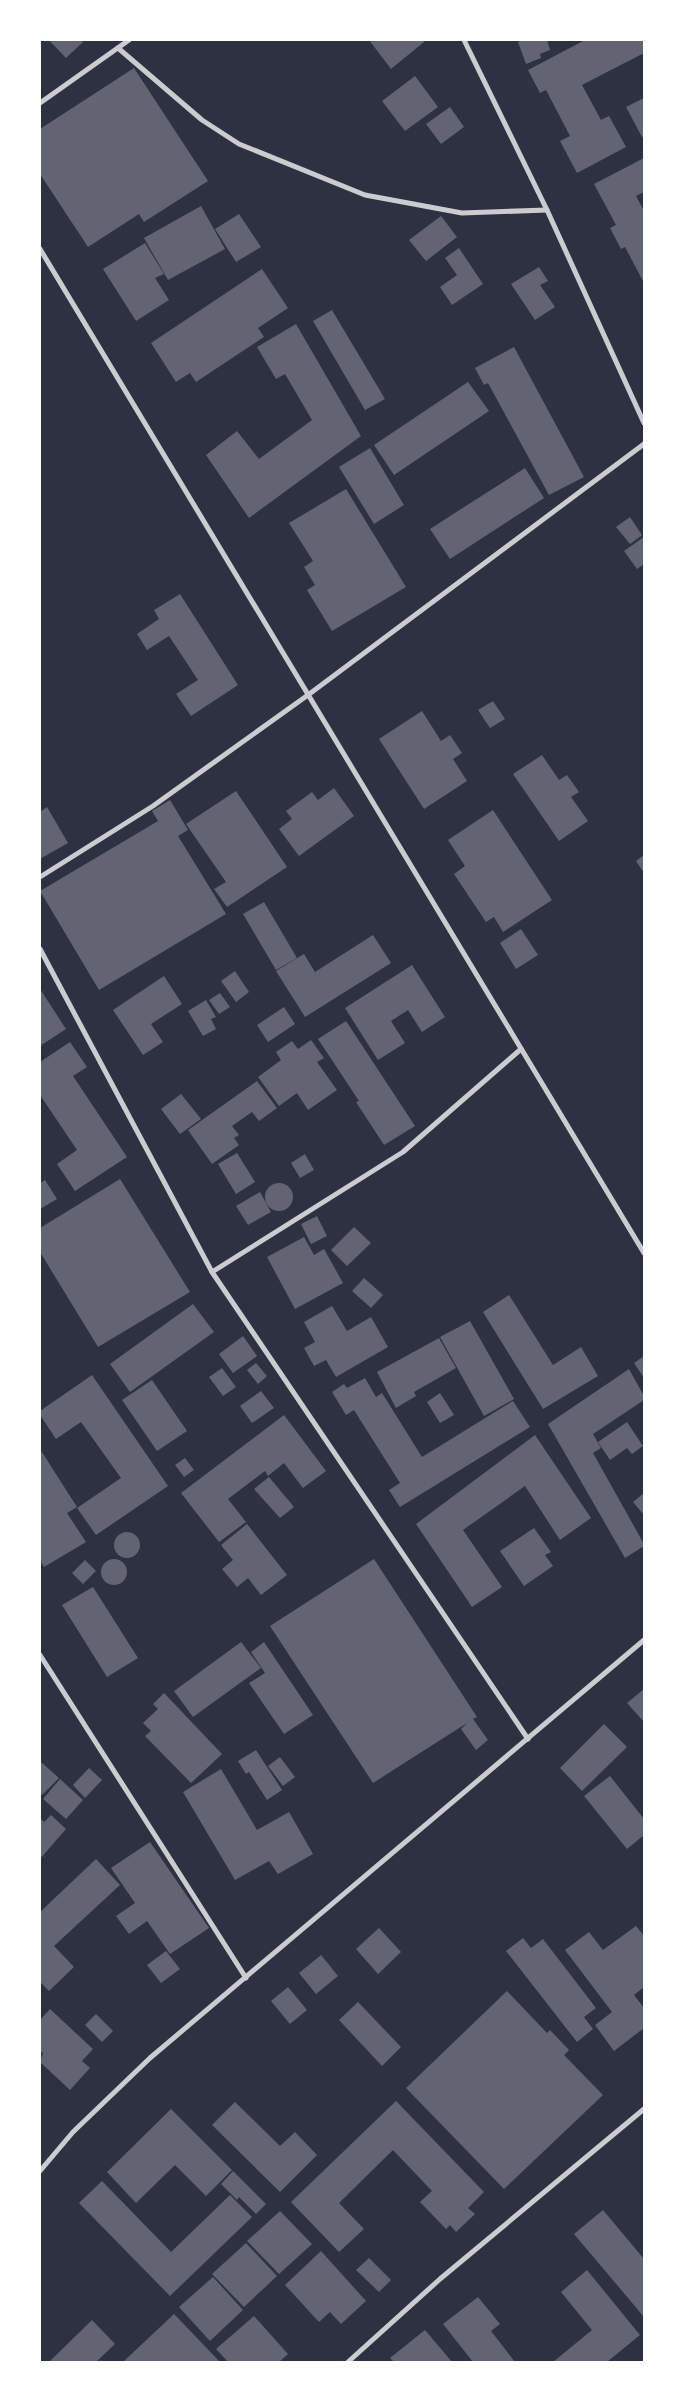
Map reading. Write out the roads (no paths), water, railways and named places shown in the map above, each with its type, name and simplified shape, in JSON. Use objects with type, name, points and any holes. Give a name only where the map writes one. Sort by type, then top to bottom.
[{"type":"street","points":[[40,103],[129,40]]},
{"type":"street","points":[[464,40],[548,210],[644,423]]},
{"type":"street","points":[[118,48],[202,120],[239,144],[365,195],[462,213],[548,210]]},
{"type":"street","points":[[40,249],[644,1252]]},
{"type":"street","points":[[40,877],[153,806],[308,695],[644,444]]},
{"type":"street","points":[[40,949],[212,1272],[528,1739]]},
{"type":"street","points":[[212,1272],[402,1152],[521,1049]]},
{"type":"street","points":[[40,2171],[73,2132],[150,2058],[644,1640]]},
{"type":"street","points":[[40,1654],[42,1663],[246,1978]]},
{"type":"street","points":[[348,2362],[440,2279],[644,2109]]}]
